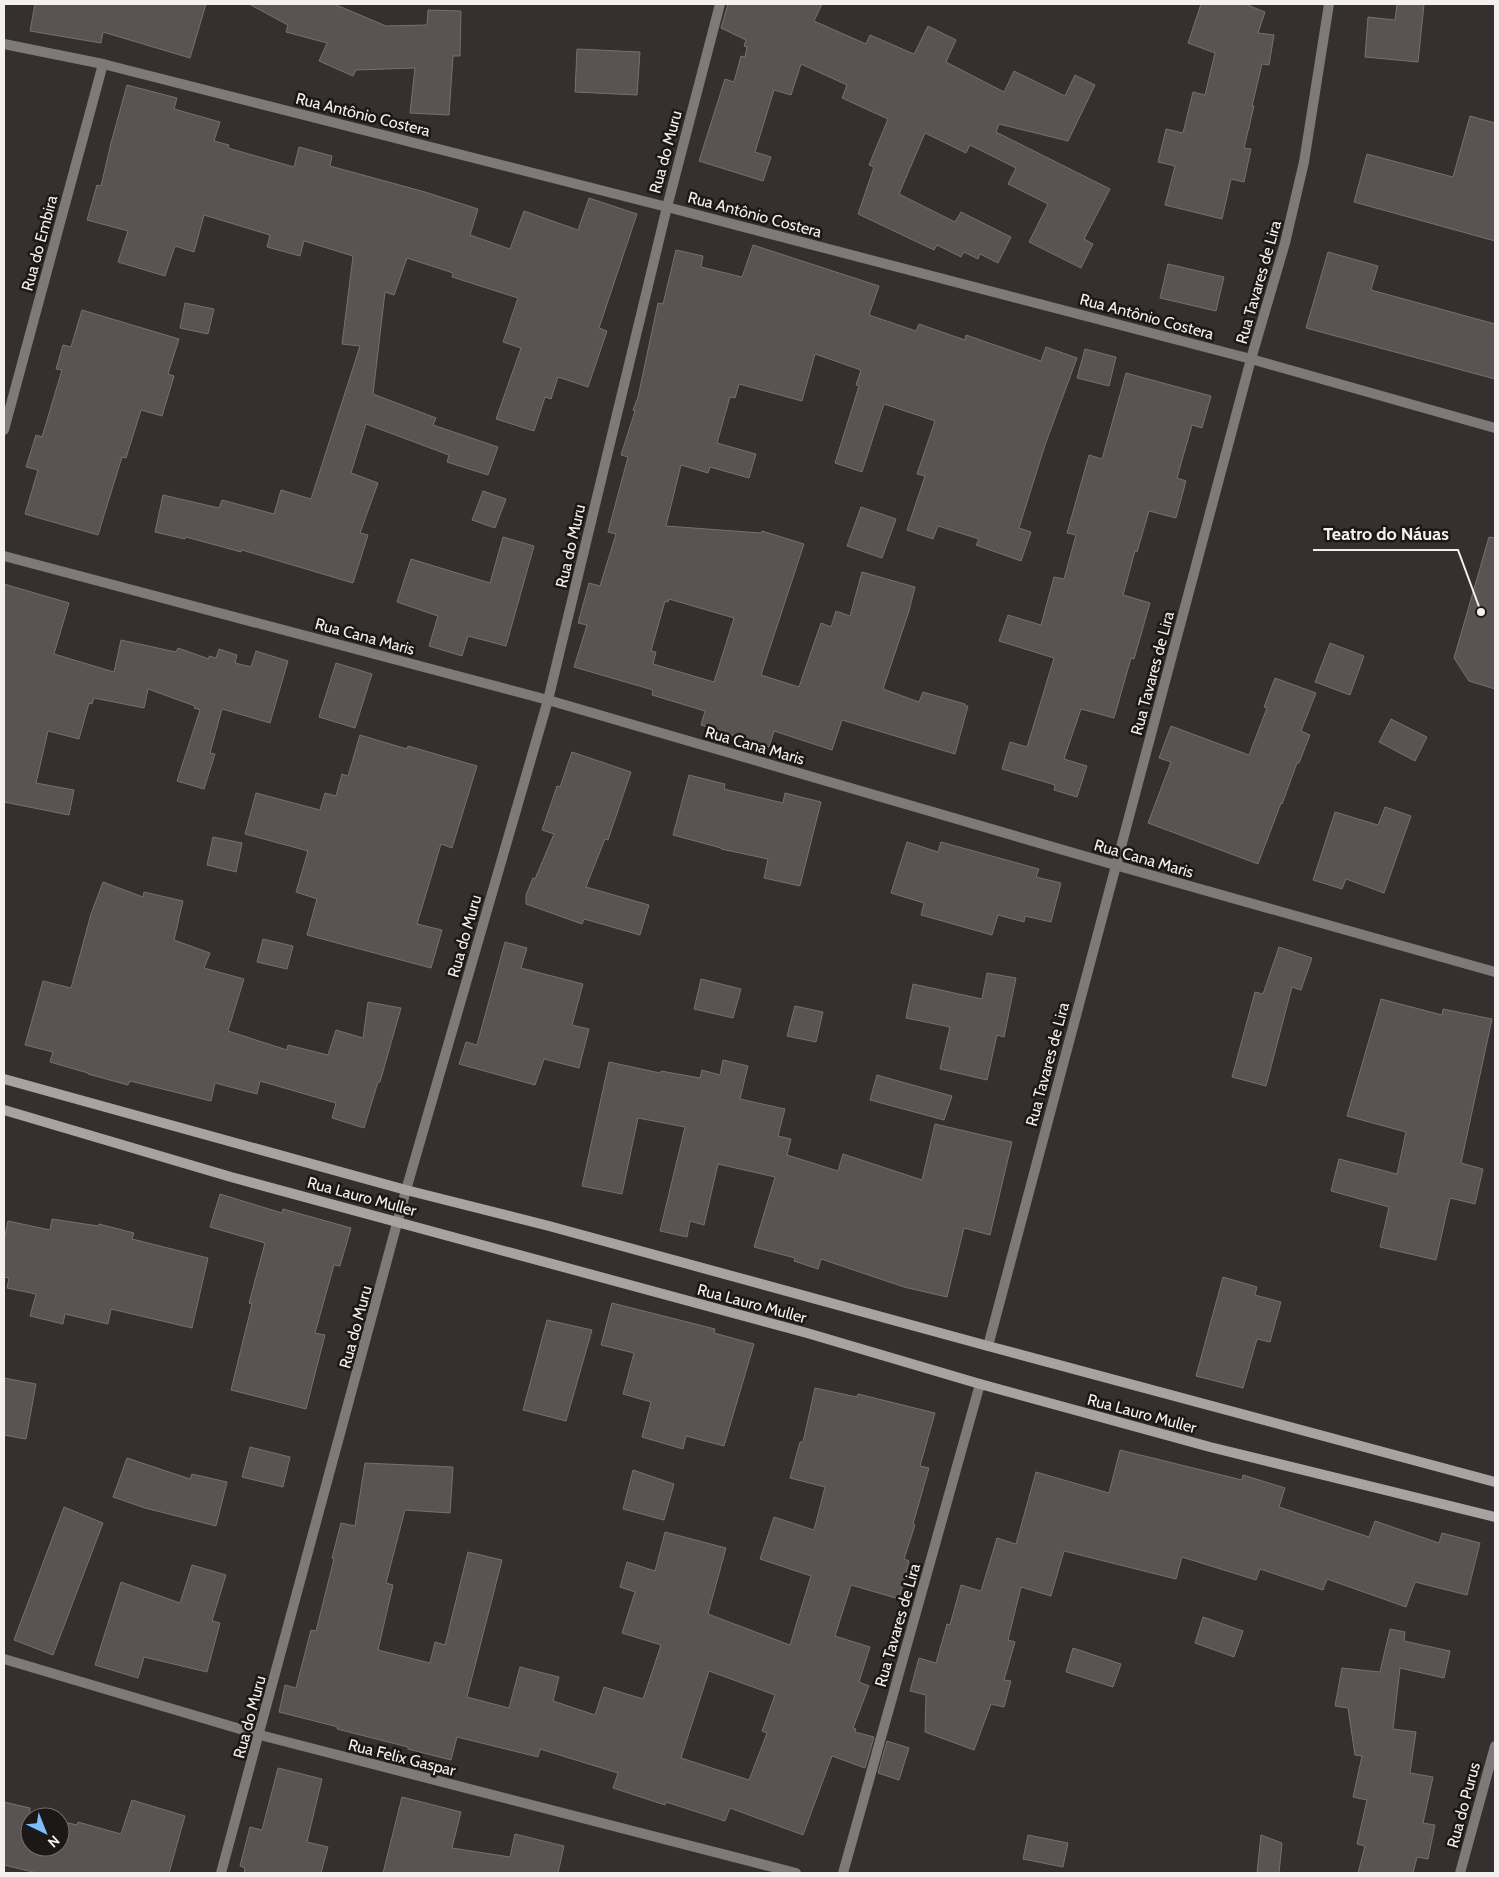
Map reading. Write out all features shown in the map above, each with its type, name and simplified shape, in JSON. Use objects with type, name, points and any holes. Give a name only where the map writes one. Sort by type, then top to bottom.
[{"type":"street","name":"Rua do Muru","points":[[221,1873],[260,1736],[406,1190],[548,700],[667,207],[720,4]]},
{"type":"street","name":"Rua Tavares de Lira","points":[[988,1346],[1115,866],[1285,243],[1304,162],[1329,4]]},
{"type":"street","name":"Rua Antônio Costera","points":[[4,44],[103,64],[667,207],[1252,359],[1495,428]]},
{"type":"street","name":"Rua do Embira","points":[[4,430],[103,64]]},
{"type":"street","name":"Rua Cana Maris","points":[[4,556],[548,700],[1115,866],[1495,972]]},
{"type":"street","name":"Rua Lauro Muller","points":[[4,1079],[406,1190],[549,1226],[1495,1482]]},
{"type":"street","name":"Rua Lauro Muller","points":[[4,1110],[231,1176],[399,1221],[526,1258],[807,1333],[980,1384],[1210,1447],[1495,1517]]},
{"type":"street","name":"Rua Tavares de Lira","points":[[843,1873],[980,1384]]},
{"type":"street","name":"Rua Felix Gaspar","points":[[4,1659],[260,1736],[796,1873]]},
{"type":"street","name":"Rua do Purus","points":[[1460,1873],[1495,1746]]},
{"type":"building","points":[[35,4],[206,4],[190,58],[103,32],[101,43],[30,31]]},
{"type":"building","points":[[249,4],[334,4],[386,26],[427,25],[428,10],[461,11],[460,56],[453,56],[449,115],[410,113],[415,68],[356,70],[353,76],[319,61],[327,43],[286,32],[288,25]]},
{"type":"building","points":[[728,4],[822,4],[814,21],[866,44],[870,35],[914,54],[928,26],[956,40],[946,62],[1004,92],[1014,71],[1065,96],[1075,75],[1095,85],[1068,141],[999,124],[996,132],[1110,189],[1084,239],[1093,244],[1081,268],[1029,242],[1048,204],[1008,184],[1016,168],[970,145],[966,153],[925,133],[899,194],[955,222],[961,212],[1011,237],[998,263],[980,254],[978,259],[964,252],[961,257],[937,245],[934,250],[858,214],[874,167],[869,165],[888,119],[842,98],[847,85],[801,64],[791,95],[774,90],[755,152],[771,157],[763,181],[699,161],[725,79],[734,82],[741,56],[745,57],[747,47],[744,46],[746,40],[721,28]]},
{"type":"building","points":[[1201,4],[1245,4],[1265,12],[1258,33],[1274,35],[1269,65],[1262,64],[1252,106],[1254,106],[1244,148],[1251,149],[1244,182],[1231,179],[1222,219],[1165,205],[1175,166],[1158,162],[1166,129],[1183,133],[1193,92],[1205,95],[1215,53],[1188,43]]},
{"type":"building","points":[[1397,4],[1424,4],[1418,62],[1365,57],[1368,17],[1395,20]]},
{"type":"building","points":[[577,49],[640,52],[637,95],[575,92]]},
{"type":"building","points":[[127,85],[177,98],[174,109],[220,122],[214,141],[229,145],[228,148],[294,167],[299,147],[332,156],[330,166],[425,192],[478,209],[470,235],[510,249],[524,211],[578,230],[589,198],[637,214],[599,328],[607,331],[588,387],[558,377],[551,399],[545,397],[534,431],[496,419],[521,348],[503,342],[518,298],[452,277],[453,273],[407,258],[394,295],[385,292],[373,394],[436,418],[433,425],[498,447],[488,475],[447,462],[449,455],[366,424],[351,473],[378,483],[360,533],[368,535],[353,583],[242,550],[241,552],[186,537],[185,539],[155,532],[163,495],[219,508],[222,500],[274,514],[281,490],[311,499],[360,346],[342,344],[353,256],[304,241],[300,256],[267,247],[270,235],[204,215],[194,252],[175,246],[165,276],[118,262],[128,231],[87,220],[97,185],[101,186]]},
{"type":"building","points":[[1470,116],[1495,123],[1495,241],[1354,202],[1367,154],[1453,177]]},
{"type":"building","points":[[753,245],[879,286],[869,315],[916,331],[919,324],[965,340],[966,335],[1041,361],[1046,347],[1077,358],[1045,445],[1019,528],[1031,532],[1021,561],[976,545],[979,539],[938,526],[933,539],[907,530],[925,476],[917,474],[935,421],[884,404],[862,472],[835,463],[859,386],[856,385],[861,370],[815,354],[802,401],[739,384],[735,398],[730,397],[717,443],[756,454],[749,478],[710,467],[708,473],[681,465],[666,526],[761,533],[762,531],[804,544],[761,675],[799,687],[821,623],[831,627],[836,611],[850,616],[862,572],[915,587],[883,689],[919,702],[923,692],[968,706],[955,754],[842,720],[832,750],[774,731],[769,747],[701,725],[705,711],[652,695],[653,690],[574,667],[587,625],[578,623],[589,583],[600,586],[616,534],[608,532],[628,457],[621,455],[635,411],[633,410],[638,397],[658,303],[663,304],[676,250],[703,256],[701,267],[742,277]],"holes":[[[669,599],[734,618],[714,682],[653,664],[656,652],[651,651],[665,601],[668,602]]]},
{"type":"building","points":[[1328,252],[1378,266],[1371,290],[1495,324],[1495,379],[1306,328]]},
{"type":"building","points":[[1168,264],[1224,277],[1216,311],[1160,298]]},
{"type":"building","points":[[185,303],[214,309],[208,334],[180,328]]},
{"type":"building","points":[[82,310],[179,339],[168,374],[174,376],[162,416],[141,410],[126,458],[122,457],[98,535],[25,514],[38,470],[26,467],[36,435],[42,437],[62,370],[56,369],[63,345],[71,347]]},
{"type":"building","points":[[1085,349],[1116,357],[1109,386],[1077,378]]},
{"type":"building","points":[[1126,373],[1211,396],[1202,428],[1192,425],[1177,478],[1186,481],[1176,518],[1149,511],[1137,552],[1135,551],[1123,595],[1150,603],[1134,659],[1131,658],[1114,718],[1081,709],[1064,759],[1087,766],[1077,797],[1054,790],[1055,785],[1002,769],[1010,742],[1027,747],[1054,658],[999,641],[1008,615],[1041,625],[1054,577],[1064,579],[1076,535],[1067,533],[1089,455],[1102,459]]},
{"type":"building","points":[[483,491],[506,499],[495,528],[472,520]]},
{"type":"building","points":[[861,507],[896,519],[882,558],[847,546]]},
{"type":"building","points":[[503,537],[534,546],[506,646],[468,636],[462,656],[429,646],[438,616],[397,602],[411,559],[490,583]]},
{"type":"building","points":[[1489,537],[1495,538],[1495,689],[1469,681],[1454,658]]},
{"type":"building","points":[[4,584],[69,603],[54,654],[114,672],[121,640],[176,652],[178,648],[209,659],[209,656],[216,658],[219,649],[237,655],[235,663],[251,667],[256,651],[288,661],[270,723],[222,709],[210,753],[215,754],[204,789],[177,781],[200,710],[194,708],[195,706],[148,689],[144,708],[94,698],[92,704],[89,703],[79,739],[48,731],[36,783],[74,790],[69,815],[4,802]]},
{"type":"building","points":[[1330,643],[1364,656],[1350,695],[1315,682]]},
{"type":"building","points":[[336,663],[372,674],[355,728],[319,717]]},
{"type":"building","points":[[1275,678],[1316,693],[1301,731],[1310,735],[1299,763],[1297,763],[1258,864],[1148,823],[1171,762],[1159,758],[1171,726],[1249,755],[1267,708],[1264,707]]},
{"type":"building","points":[[1391,719],[1427,737],[1415,761],[1379,742]]},
{"type":"building","points":[[360,735],[407,749],[408,746],[477,766],[452,848],[441,844],[417,924],[442,930],[431,968],[307,935],[317,899],[296,892],[308,851],[245,834],[256,793],[320,810],[325,793],[336,796],[342,774],[348,776]]},
{"type":"building","points":[[572,752],[631,772],[608,840],[605,839],[586,887],[649,905],[640,935],[584,919],[582,924],[526,904],[526,895],[533,878],[535,879],[554,834],[542,830],[557,786],[560,787]]},
{"type":"building","points":[[689,775],[725,784],[724,789],[783,803],[785,793],[821,802],[800,886],[764,878],[768,859],[721,849],[673,835]]},
{"type":"building","points":[[1385,807],[1411,816],[1384,893],[1346,879],[1342,889],[1313,880],[1335,812],[1378,825]]},
{"type":"building","points":[[213,837],[242,843],[236,872],[207,865]]},
{"type":"building","points":[[907,842],[938,852],[941,842],[1039,869],[1036,877],[1061,883],[1051,922],[1025,916],[1024,922],[998,915],[992,935],[921,915],[924,903],[891,893]]},
{"type":"building","points":[[103,882],[143,897],[144,892],[183,901],[174,940],[210,953],[204,968],[244,979],[228,1031],[287,1050],[288,1045],[328,1055],[336,1030],[363,1038],[368,1002],[401,1008],[380,1082],[378,1082],[364,1128],[332,1118],[336,1103],[260,1081],[257,1094],[215,1083],[211,1101],[130,1081],[128,1085],[88,1074],[50,1062],[53,1052],[25,1045],[43,981],[71,988],[91,914]]},
{"type":"building","points":[[263,939],[293,946],[287,969],[257,962]]},
{"type":"building","points":[[505,942],[527,948],[521,968],[583,984],[572,1025],[589,1029],[579,1068],[544,1059],[535,1085],[459,1064],[466,1042],[477,1045]]},
{"type":"building","points":[[1279,947],[1312,958],[1301,990],[1292,987],[1266,1086],[1232,1077],[1255,992],[1263,994]]},
{"type":"building","points":[[987,973],[1016,978],[1004,1037],[997,1035],[987,1080],[940,1069],[950,1027],[906,1018],[913,984],[982,999]]},
{"type":"building","points":[[701,979],[741,989],[733,1018],[694,1009]]},
{"type":"building","points":[[1381,999],[1442,1015],[1443,1009],[1492,1019],[1461,1163],[1483,1169],[1475,1204],[1450,1198],[1436,1260],[1380,1247],[1389,1207],[1331,1191],[1339,1159],[1397,1174],[1406,1132],[1347,1116]]},
{"type":"building","points":[[795,1006],[823,1012],[816,1042],[787,1036]]},
{"type":"building","points":[[723,1060],[748,1066],[740,1099],[785,1109],[778,1136],[791,1139],[787,1155],[838,1171],[843,1154],[922,1180],[935,1124],[1012,1142],[990,1235],[964,1228],[947,1297],[904,1287],[821,1259],[818,1269],[794,1261],[795,1258],[754,1247],[775,1177],[718,1164],[704,1225],[690,1221],[687,1237],[660,1231],[685,1127],[638,1118],[622,1194],[582,1186],[609,1062],[660,1073],[661,1071],[700,1078],[702,1070],[720,1075]]},
{"type":"building","points":[[877,1075],[952,1096],[944,1120],[870,1100]]},
{"type":"building","points":[[220,1194],[282,1213],[283,1209],[351,1228],[340,1266],[334,1265],[315,1333],[325,1335],[306,1409],[231,1390],[252,1304],[249,1303],[265,1243],[210,1227]]},
{"type":"building","points":[[52,1219],[98,1226],[99,1224],[134,1233],[132,1239],[208,1258],[192,1328],[111,1309],[108,1324],[65,1314],[63,1324],[30,1316],[36,1294],[7,1288],[9,1278],[4,1277],[4,1241],[8,1221],[50,1230]]},
{"type":"building","points":[[1223,1277],[1257,1287],[1255,1295],[1281,1302],[1270,1342],[1257,1339],[1243,1388],[1196,1376]]},
{"type":"building","points":[[612,1303],[715,1329],[714,1333],[754,1344],[724,1446],[686,1436],[683,1449],[642,1437],[651,1402],[623,1394],[634,1353],[601,1345]]},
{"type":"building","points":[[547,1320],[592,1330],[566,1421],[523,1410]]},
{"type":"building","points":[[4,1378],[36,1384],[26,1439],[4,1435]]},
{"type":"building","points":[[815,1388],[857,1397],[858,1394],[935,1413],[920,1466],[929,1468],[913,1524],[915,1525],[904,1559],[909,1561],[899,1599],[851,1585],[835,1636],[870,1647],[859,1682],[869,1686],[853,1728],[856,1729],[855,1732],[874,1737],[865,1768],[832,1756],[803,1835],[730,1808],[725,1821],[666,1802],[665,1805],[613,1788],[618,1773],[540,1749],[538,1757],[457,1737],[451,1760],[279,1712],[285,1685],[296,1688],[311,1630],[316,1631],[341,1523],[355,1526],[365,1463],[453,1467],[450,1513],[405,1510],[386,1583],[393,1585],[378,1650],[430,1663],[435,1642],[445,1645],[468,1552],[502,1560],[467,1697],[509,1708],[520,1667],[559,1677],[553,1701],[595,1715],[604,1687],[643,1699],[661,1645],[622,1633],[635,1592],[620,1587],[627,1562],[655,1571],[665,1532],[726,1548],[708,1614],[790,1645],[811,1576],[760,1559],[774,1517],[814,1530],[825,1487],[790,1478],[800,1442],[803,1442]],"holes":[[[709,1671],[775,1695],[762,1731],[767,1733],[749,1780],[681,1758]]]},
{"type":"building","points":[[250,1447],[290,1457],[283,1487],[242,1477]]},
{"type":"building","points":[[1120,1450],[1242,1480],[1243,1475],[1285,1488],[1279,1507],[1369,1537],[1375,1521],[1439,1543],[1442,1533],[1480,1543],[1467,1595],[1415,1582],[1406,1607],[1327,1579],[1323,1590],[1260,1569],[1256,1580],[1182,1557],[1176,1579],[1064,1551],[1051,1596],[1021,1587],[1008,1640],[1015,1642],[1004,1680],[1011,1681],[1004,1707],[991,1704],[974,1750],[925,1732],[926,1695],[910,1691],[919,1658],[936,1663],[947,1624],[950,1625],[961,1585],[981,1591],[997,1538],[1016,1544],[1036,1472],[1109,1493]]},
{"type":"building","points":[[127,1458],[190,1479],[192,1474],[227,1482],[216,1526],[145,1508],[113,1497]]},
{"type":"building","points":[[633,1470],[674,1484],[664,1520],[623,1509]]},
{"type":"building","points":[[64,1507],[103,1523],[53,1655],[14,1640]]},
{"type":"building","points":[[192,1565],[226,1575],[212,1621],[220,1623],[207,1672],[144,1657],[138,1678],[95,1665],[121,1582],[180,1603]]},
{"type":"building","points":[[1203,1617],[1243,1631],[1234,1657],[1195,1643]]},
{"type":"building","points":[[1390,1629],[1405,1632],[1404,1641],[1450,1651],[1444,1678],[1400,1668],[1393,1729],[1416,1732],[1410,1773],[1433,1777],[1423,1823],[1435,1825],[1428,1859],[1417,1857],[1413,1873],[1358,1873],[1365,1846],[1357,1844],[1367,1800],[1353,1797],[1362,1756],[1355,1755],[1348,1708],[1335,1706],[1342,1668],[1380,1672]]},
{"type":"building","points":[[1073,1648],[1121,1664],[1113,1687],[1066,1672]]},
{"type":"building","points":[[887,1741],[909,1748],[899,1780],[878,1773]]},
{"type":"building","points":[[278,1768],[322,1779],[307,1842],[328,1847],[321,1873],[244,1873],[245,1868],[240,1866],[250,1827],[262,1830]]},
{"type":"building","points":[[402,1797],[461,1812],[452,1848],[510,1857],[515,1834],[564,1846],[558,1873],[383,1873]]},
{"type":"building","points":[[132,1800],[185,1816],[169,1873],[37,1873],[4,1865],[4,1802],[26,1807],[20,1807],[20,1857],[70,1857],[70,1823],[77,1825],[78,1822],[121,1834]]},
{"type":"building","points":[[1028,1835],[1068,1843],[1063,1867],[1023,1859]]},
{"type":"building","points":[[1261,1835],[1282,1843],[1279,1873],[1257,1873]]},
{"type":"place","name":"Teatro do Náuas","points":[[1481,612]]}]
